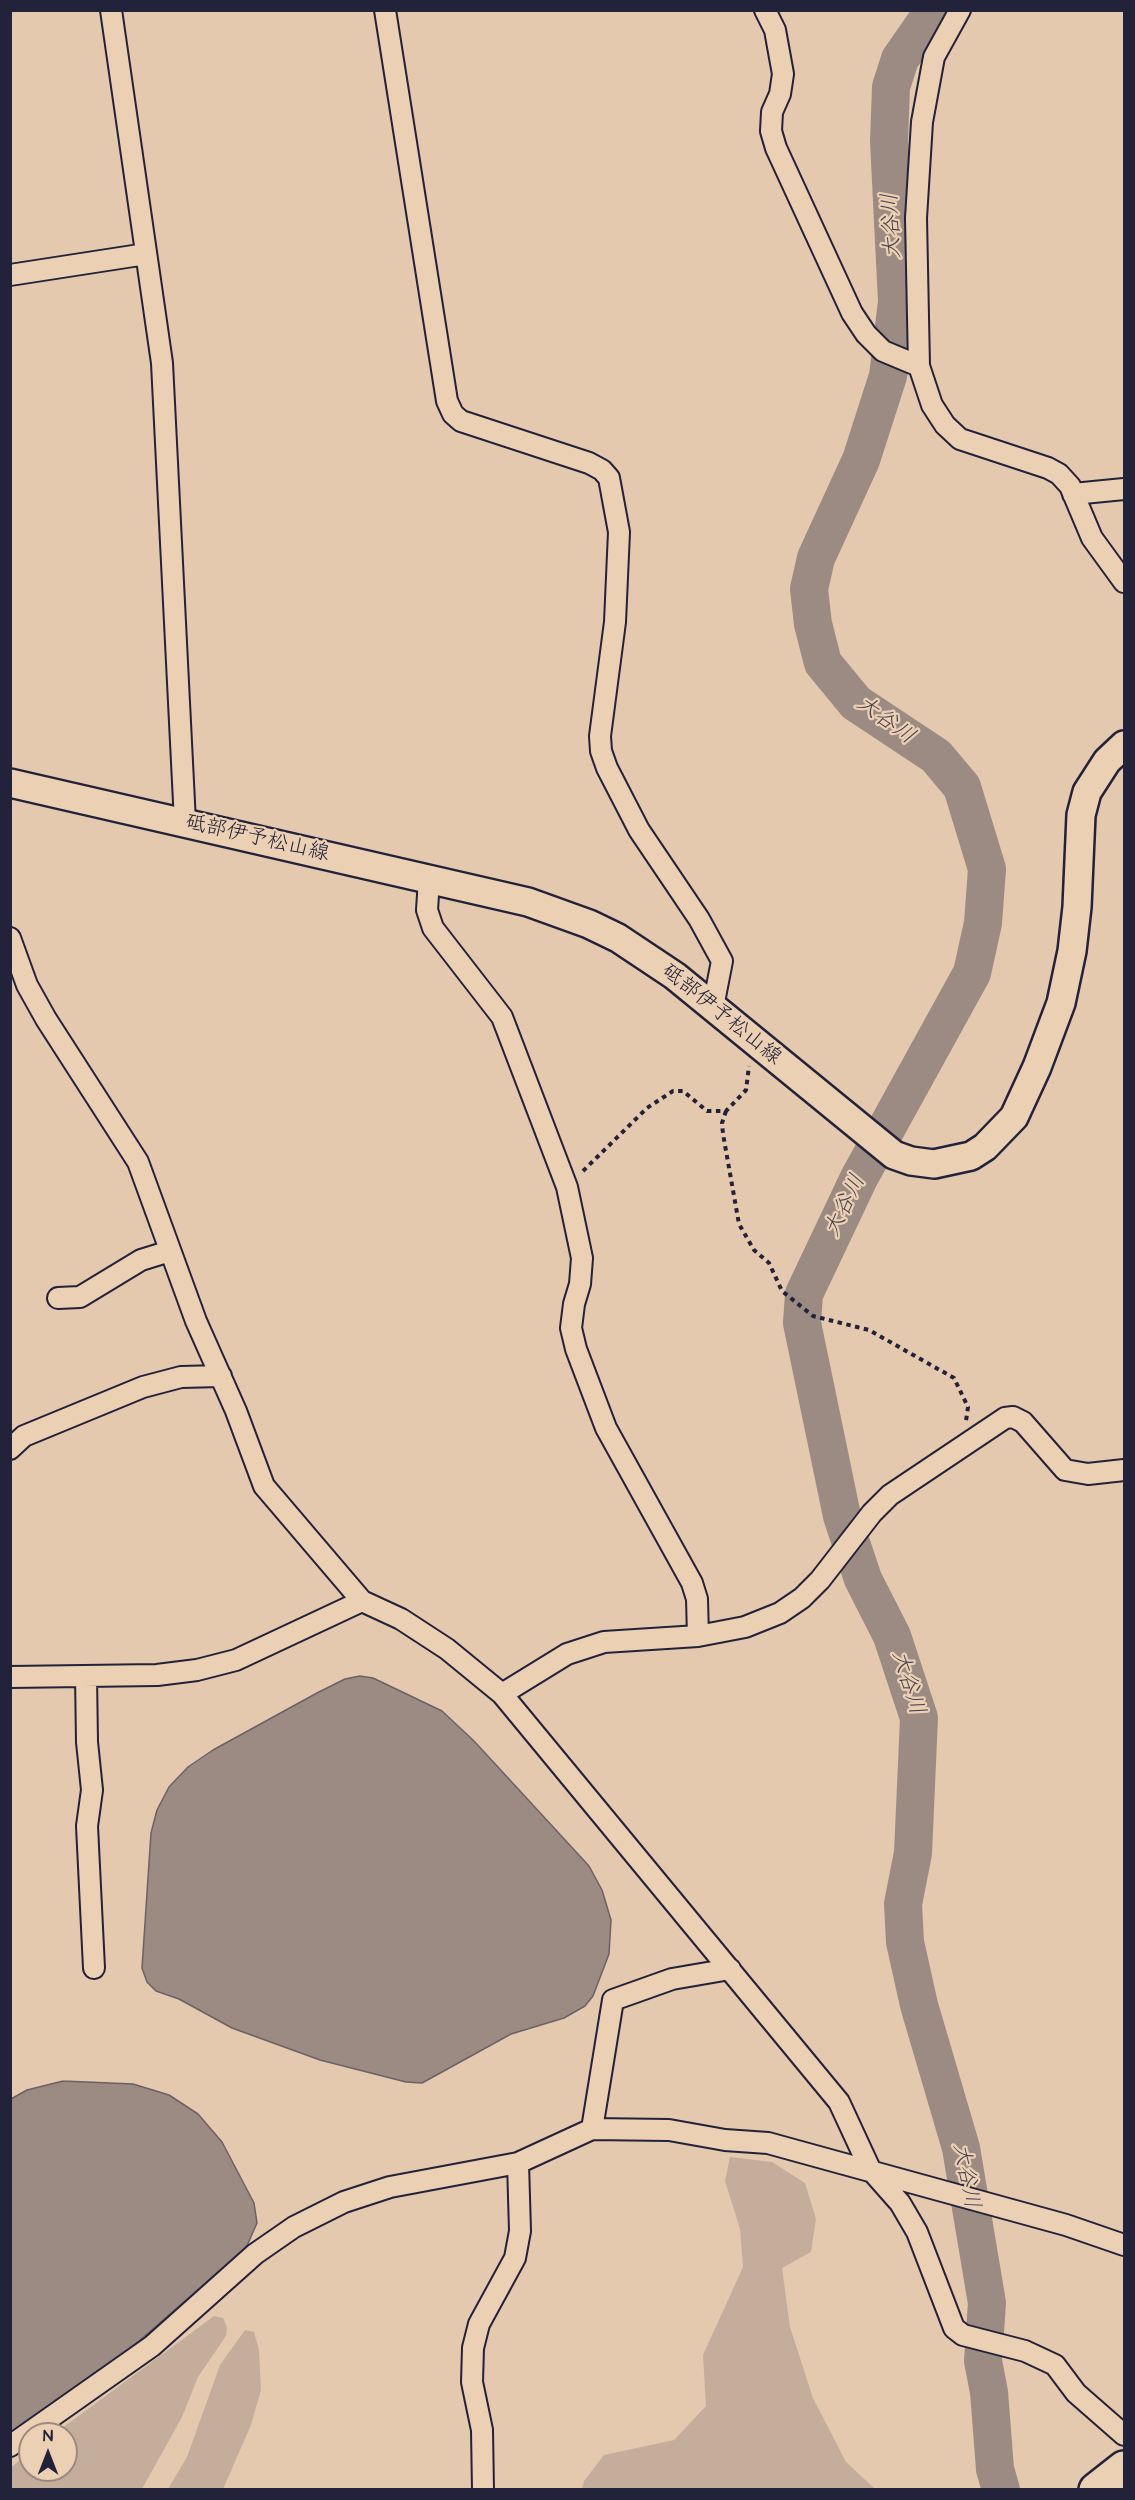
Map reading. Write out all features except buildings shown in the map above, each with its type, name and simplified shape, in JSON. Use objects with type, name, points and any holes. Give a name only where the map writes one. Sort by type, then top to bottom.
[{"type":"highway","points":[[1096,2490],[1125,2468]]},
{"type":"main road","name":"砥部伊予松山線","points":[[10,783],[528,902],[589,924],[618,938],[642,954],[713,1007],[894,1155],[911,1161],[934,1164],[971,1156],[986,1147],[1014,1117],[1037,1067],[1061,1003],[1072,951],[1077,907],[1081,815],[1087,792],[1107,761],[1125,745]]},
{"type":"street","points":[[111,10],[162,363],[185,822]]},
{"type":"street","points":[[385,10],[447,401],[453,414],[461,421],[589,463],[602,470],[609,478],[619,532],[615,622],[600,736],[601,751],[607,768],[639,830],[699,919],[722,961],[713,1007]]},
{"type":"street","points":[[765,10],[775,30],[783,74],[780,94],[772,112],[771,131],[776,148],[852,313],[866,334],[883,351],[911,363]]},
{"type":"street","points":[[960,10],[934,57],[922,122],[911,363],[932,405],[945,425],[960,439],[993,452],[1048,468],[1059,474],[1073,494],[1092,538],[1125,582]]},
{"type":"street","points":[[10,275],[146,254]]},
{"type":"street","points":[[1073,494],[1125,489]]},
{"type":"street","points":[[429,879],[428,910],[433,928],[502,1017],[567,1187],[582,1258],[580,1284],[574,1304],[571,1328],[576,1348],[606,1428],[692,1583],[697,1599],[698,1636]]},
{"type":"street","points":[[10,938],[27,984],[46,1019],[138,1162],[196,1321],[221,1376],[264,1486],[362,1601],[401,1619],[429,1637],[502,1694],[839,2102],[870,2169],[900,2203],[917,2232],[954,2328],[963,2335],[1025,2351],[1055,2365],[1076,2393],[1125,2435]]},
{"type":"street","points":[[58,1298],[80,1297],[141,1260],[170,1251]]},
{"type":"street","points":[[10,1449],[24,1436],[143,1387],[181,1377],[221,1376]]},
{"type":"street","points":[[502,1694],[567,1654],[604,1642],[698,1636],[745,1627],[780,1613],[802,1598],[890,1495],[996,1422],[1013,1417],[1023,1422],[1065,1470],[1088,1474],[1125,1470]]},
{"type":"street","points":[[10,1677],[157,1675],[197,1670],[236,1660],[362,1601]]},
{"type":"street","points":[[86,1676],[87,1742],[92,1790],[87,1826],[94,1968]]},
{"type":"street","points":[[592,2129],[613,2000],[672,1979],[730,1969]]},
{"type":"street","points":[[10,2446],[152,2346],[255,2254],[294,2228],[344,2202],[390,2187],[518,2163],[592,2129],[669,2130],[768,2143],[870,2169],[1066,2225],[1125,2245]]},
{"type":"street","points":[[483,2490],[482,2430],[472,2382],[472,2348],[479,2324],[515,2258],[520,2231],[518,2163]]},
{"type":"path","points":[[754,1041],[746,1090],[726,1111],[723,1134],[739,1224],[754,1250],[769,1263],[782,1291],[813,1316],[869,1330],[954,1378],[968,1407],[966,1421],[969,1441]]},
{"type":"path","points":[[567,1187],[648,1108],[673,1091],[683,1091],[707,1111],[726,1111]]},
{"type":"shaded area","points":[[360,1676],[373,1678],[442,1711],[474,1741],[589,1866],[602,1890],[611,1920],[609,1954],[593,1996],[585,2006],[564,2018],[511,2034],[422,2083],[406,2082],[320,2060],[232,2028],[179,1999],[156,1991],[147,1982],[142,1968],[151,1833],[157,1810],[169,1787],[188,1767],[213,1750],[317,1693],[345,1679]]},
{"type":"shaded area","points":[[63,2081],[133,2084],[169,2095],[198,2114],[222,2142],[254,2203],[257,2223],[246,2248],[138,2342],[27,2422],[18,2422],[18,2428],[11,2433],[11,2099],[27,2090]]},
{"type":"shaded area","points":[[730,2157],[772,2162],[805,2183],[816,2219],[811,2252],[782,2268],[790,2327],[813,2398],[846,2462],[875,2489],[582,2489],[584,2481],[604,2455],[674,2440],[706,2406],[703,2355],[743,2267],[740,2229],[725,2181]]},
{"type":"shaded area","points":[[214,2316],[223,2318],[227,2327],[226,2336],[198,2377],[182,2417],[142,2489],[11,2489],[11,2467],[18,2461],[18,2482],[78,2482],[78,2422],[70,2422]]},
{"type":"shaded area","points":[[245,2330],[254,2332],[259,2350],[261,2390],[251,2425],[223,2489],[168,2489],[187,2457],[220,2365]]},
{"type":"waterway","name":"大谷川","points":[[934,10],[900,59],[891,87],[889,141],[897,302],[888,376],[861,460],[816,558],[809,589],[813,624],[823,663],[856,703],[936,756],[962,787],[987,869],[983,923],[972,973],[859,1178],[804,1294],[802,1323],[842,1516],[863,1579],[892,1636],[919,1718],[913,1853],[903,1904],[905,1942],[919,2005],[961,2148],[987,2303],[983,2361],[989,2392],[995,2469],[1001,2490]]}]
